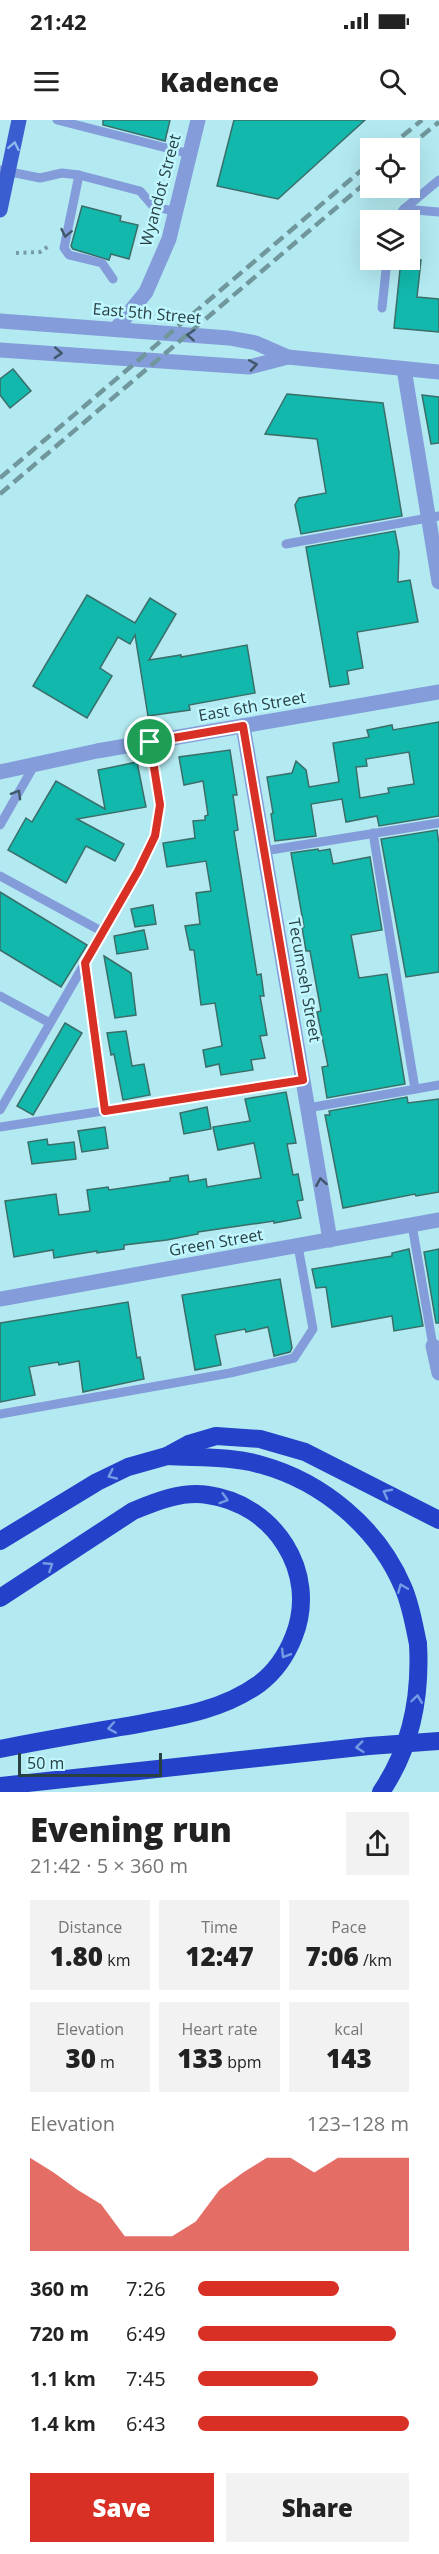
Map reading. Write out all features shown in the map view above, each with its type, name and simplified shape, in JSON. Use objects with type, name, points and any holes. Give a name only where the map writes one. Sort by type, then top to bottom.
[{"type":"highway","points":[[0,1541],[97,1482],[128,1467],[167,1456],[189,1444],[216,1436],[260,1438],[305,1452],[439,1520]]},
{"type":"highway","points":[[167,1456],[233,1460],[262,1465],[322,1490],[368,1532],[389,1561],[403,1587],[418,1644],[418,1687],[406,1742],[395,1769],[381,1792]]},
{"type":"highway","points":[[0,1598],[133,1511],[154,1502],[181,1495],[206,1494],[247,1507],[265,1520],[282,1538],[294,1559],[300,1580],[302,1601],[298,1625],[290,1647],[278,1666],[261,1683],[239,1696],[191,1714],[0,1749]]},
{"type":"highway","points":[[0,1786],[369,1746],[439,1742]]},
{"type":"main road","points":[[0,210],[4,171],[19,120]]},
{"type":"street","name":"Wyandot Street","points":[[116,329],[146,292],[169,239],[198,120]]},
{"type":"street","name":"East 5th Street","points":[[0,321],[229,338],[256,343],[288,357],[439,372]]},
{"type":"street","name":"East 5th Street","points":[[0,350],[249,367],[288,357]]},
{"type":"street","points":[[404,369],[434,517],[439,582]]},
{"type":"street","name":"East 6th Street","points":[[0,772],[150,742],[439,692]]},
{"type":"street","name":"Tecumseh Street","points":[[243,726],[330,1240]]},
{"type":"street","name":"Green Street","points":[[0,1299],[439,1220]]},
{"type":"street","points":[[436,1346],[439,1373]]},
{"type":"lane","points":[[57,120],[190,153]]},
{"type":"lane","points":[[4,171],[40,178],[62,173],[79,176],[140,191],[153,206],[176,212]]},
{"type":"lane","points":[[79,176],[64,248],[69,255],[102,263],[113,279]]},
{"type":"lane","points":[[404,209],[439,180]]},
{"type":"lane","points":[[404,209],[439,212]]},
{"type":"lane","points":[[382,308],[386,270]]},
{"type":"lane","points":[[286,544],[434,517]]},
{"type":"lane","points":[[0,1110],[103,932],[155,836],[160,805],[150,742]]},
{"type":"lane","points":[[0,825],[35,764]]},
{"type":"lane","points":[[264,851],[439,823]]},
{"type":"lane","points":[[373,833],[416,1089]]},
{"type":"lane","points":[[0,876],[103,932]]},
{"type":"lane","points":[[85,963],[105,1111]]},
{"type":"lane","points":[[0,996],[50,1023]]},
{"type":"lane","points":[[0,1127],[303,1080]]},
{"type":"lane","points":[[308,1108],[439,1085]]},
{"type":"lane","points":[[412,1225],[436,1346]]},
{"type":"lane","points":[[0,1414],[230,1373],[294,1358],[313,1329],[298,1246]]},
{"type":"path","points":[[16,253],[40,252]]},
{"type":"building","points":[[103,120],[170,120],[165,141],[103,125]]},
{"type":"building","points":[[234,120],[365,120],[278,199],[217,186]]},
{"type":"building","points":[[82,206],[121,216],[120,221],[138,225],[129,259],[111,254],[109,260],[73,249],[71,246]]},
{"type":"building","points":[[400,270],[420,270],[417,297],[439,299],[439,332],[394,328]]},
{"type":"building","points":[[13,369],[31,391],[10,408],[0,395],[0,379]]},
{"type":"building","points":[[287,394],[383,403],[402,516],[301,534],[295,505],[299,498],[326,493],[317,439],[265,434]]},
{"type":"building","points":[[422,395],[439,397],[439,443],[431,444]]},
{"type":"building","points":[[395,531],[399,552],[398,582],[410,580],[418,622],[357,632],[363,668],[347,671],[349,684],[330,687],[306,547]]},
{"type":"building","points":[[87,595],[135,623],[150,598],[176,614],[149,660],[181,655],[181,657],[247,645],[255,693],[189,705],[190,710],[148,716],[135,635],[130,644],[118,637],[100,668],[112,676],[87,718],[33,686]]},
{"type":"building","points":[[439,722],[439,816],[379,826],[377,816],[346,822],[342,799],[311,804],[316,836],[275,841],[267,777],[292,773],[296,761],[306,770],[309,787],[339,782],[333,743],[369,737],[367,730],[392,725],[393,730]],"holes":[[[409,752],[414,784],[388,788],[389,793],[360,798],[356,767],[367,766],[366,759]]]},
{"type":"building","points":[[230,750],[237,795],[233,795],[238,830],[234,831],[257,975],[261,974],[264,996],[260,996],[267,1035],[260,1036],[265,1058],[251,1060],[253,1070],[221,1075],[219,1064],[206,1067],[203,1050],[222,1046],[215,1003],[201,1005],[194,950],[190,950],[185,926],[200,924],[196,893],[211,891],[206,861],[167,867],[163,843],[195,838],[193,821],[205,820],[205,816],[208,815],[203,781],[184,785],[179,757]]},
{"type":"building","points":[[137,762],[146,807],[77,819],[124,844],[115,861],[86,846],[66,883],[8,850],[26,818],[32,822],[56,781],[105,809],[98,770]]},
{"type":"building","points":[[437,830],[439,844],[439,972],[406,977],[381,839]]},
{"type":"building","points":[[318,849],[319,851],[330,849],[333,864],[370,857],[382,930],[351,935],[359,978],[387,974],[405,1084],[327,1098],[322,1067],[328,1066],[317,1012],[321,1011],[310,951],[306,951],[291,853]]},
{"type":"building","points":[[0,892],[87,945],[61,987],[0,950]]},
{"type":"building","points":[[153,905],[156,924],[135,927],[131,909]]},
{"type":"building","points":[[144,930],[148,949],[117,954],[114,936]]},
{"type":"building","points":[[104,956],[131,973],[136,1015],[115,1018]]},
{"type":"building","points":[[65,1023],[82,1033],[33,1115],[17,1106]]},
{"type":"building","points":[[126,1031],[132,1066],[144,1064],[150,1095],[123,1100],[114,1054],[111,1055],[107,1033]]},
{"type":"building","points":[[286,1092],[296,1143],[287,1144],[293,1175],[298,1174],[303,1200],[297,1201],[301,1218],[198,1232],[198,1234],[167,1240],[124,1245],[124,1249],[97,1253],[97,1251],[54,1258],[53,1250],[14,1257],[5,1201],[56,1194],[59,1215],[90,1211],[87,1190],[108,1187],[109,1190],[170,1181],[170,1178],[188,1175],[189,1182],[206,1179],[207,1187],[261,1178],[254,1143],[218,1150],[213,1127],[250,1121],[245,1099]]},
{"type":"building","points":[[407,1097],[408,1103],[439,1099],[439,1192],[416,1196],[415,1194],[343,1208],[325,1115],[330,1115],[329,1111]]},
{"type":"building","points":[[207,1107],[211,1129],[184,1134],[180,1113]]},
{"type":"building","points":[[105,1127],[108,1148],[82,1152],[78,1131]]},
{"type":"building","points":[[47,1139],[48,1145],[74,1142],[76,1159],[32,1164],[28,1142]]},
{"type":"building","points":[[409,1249],[423,1326],[394,1331],[392,1316],[332,1327],[326,1287],[316,1288],[312,1269],[392,1256],[392,1253]]},
{"type":"building","points":[[439,1249],[439,1323],[436,1323],[424,1252]]},
{"type":"building","points":[[280,1279],[292,1348],[290,1352],[274,1356],[268,1327],[246,1332],[245,1329],[215,1335],[221,1365],[195,1370],[182,1295]]},
{"type":"building","points":[[128,1302],[137,1358],[140,1357],[144,1379],[83,1392],[79,1361],[59,1365],[58,1362],[29,1367],[35,1395],[0,1402],[0,1323]]},
{"type":"railway","points":[[400,138],[422,120]]},
{"type":"railway","points":[[419,138],[439,122]]},
{"type":"railway","points":[[0,478],[360,172]]},
{"type":"railway","points":[[0,494],[360,188]]},
{"type":"route","points":[[243,726],[303,1080],[105,1111],[85,963],[138,871],[155,836],[160,805],[150,742],[243,726]]}]
